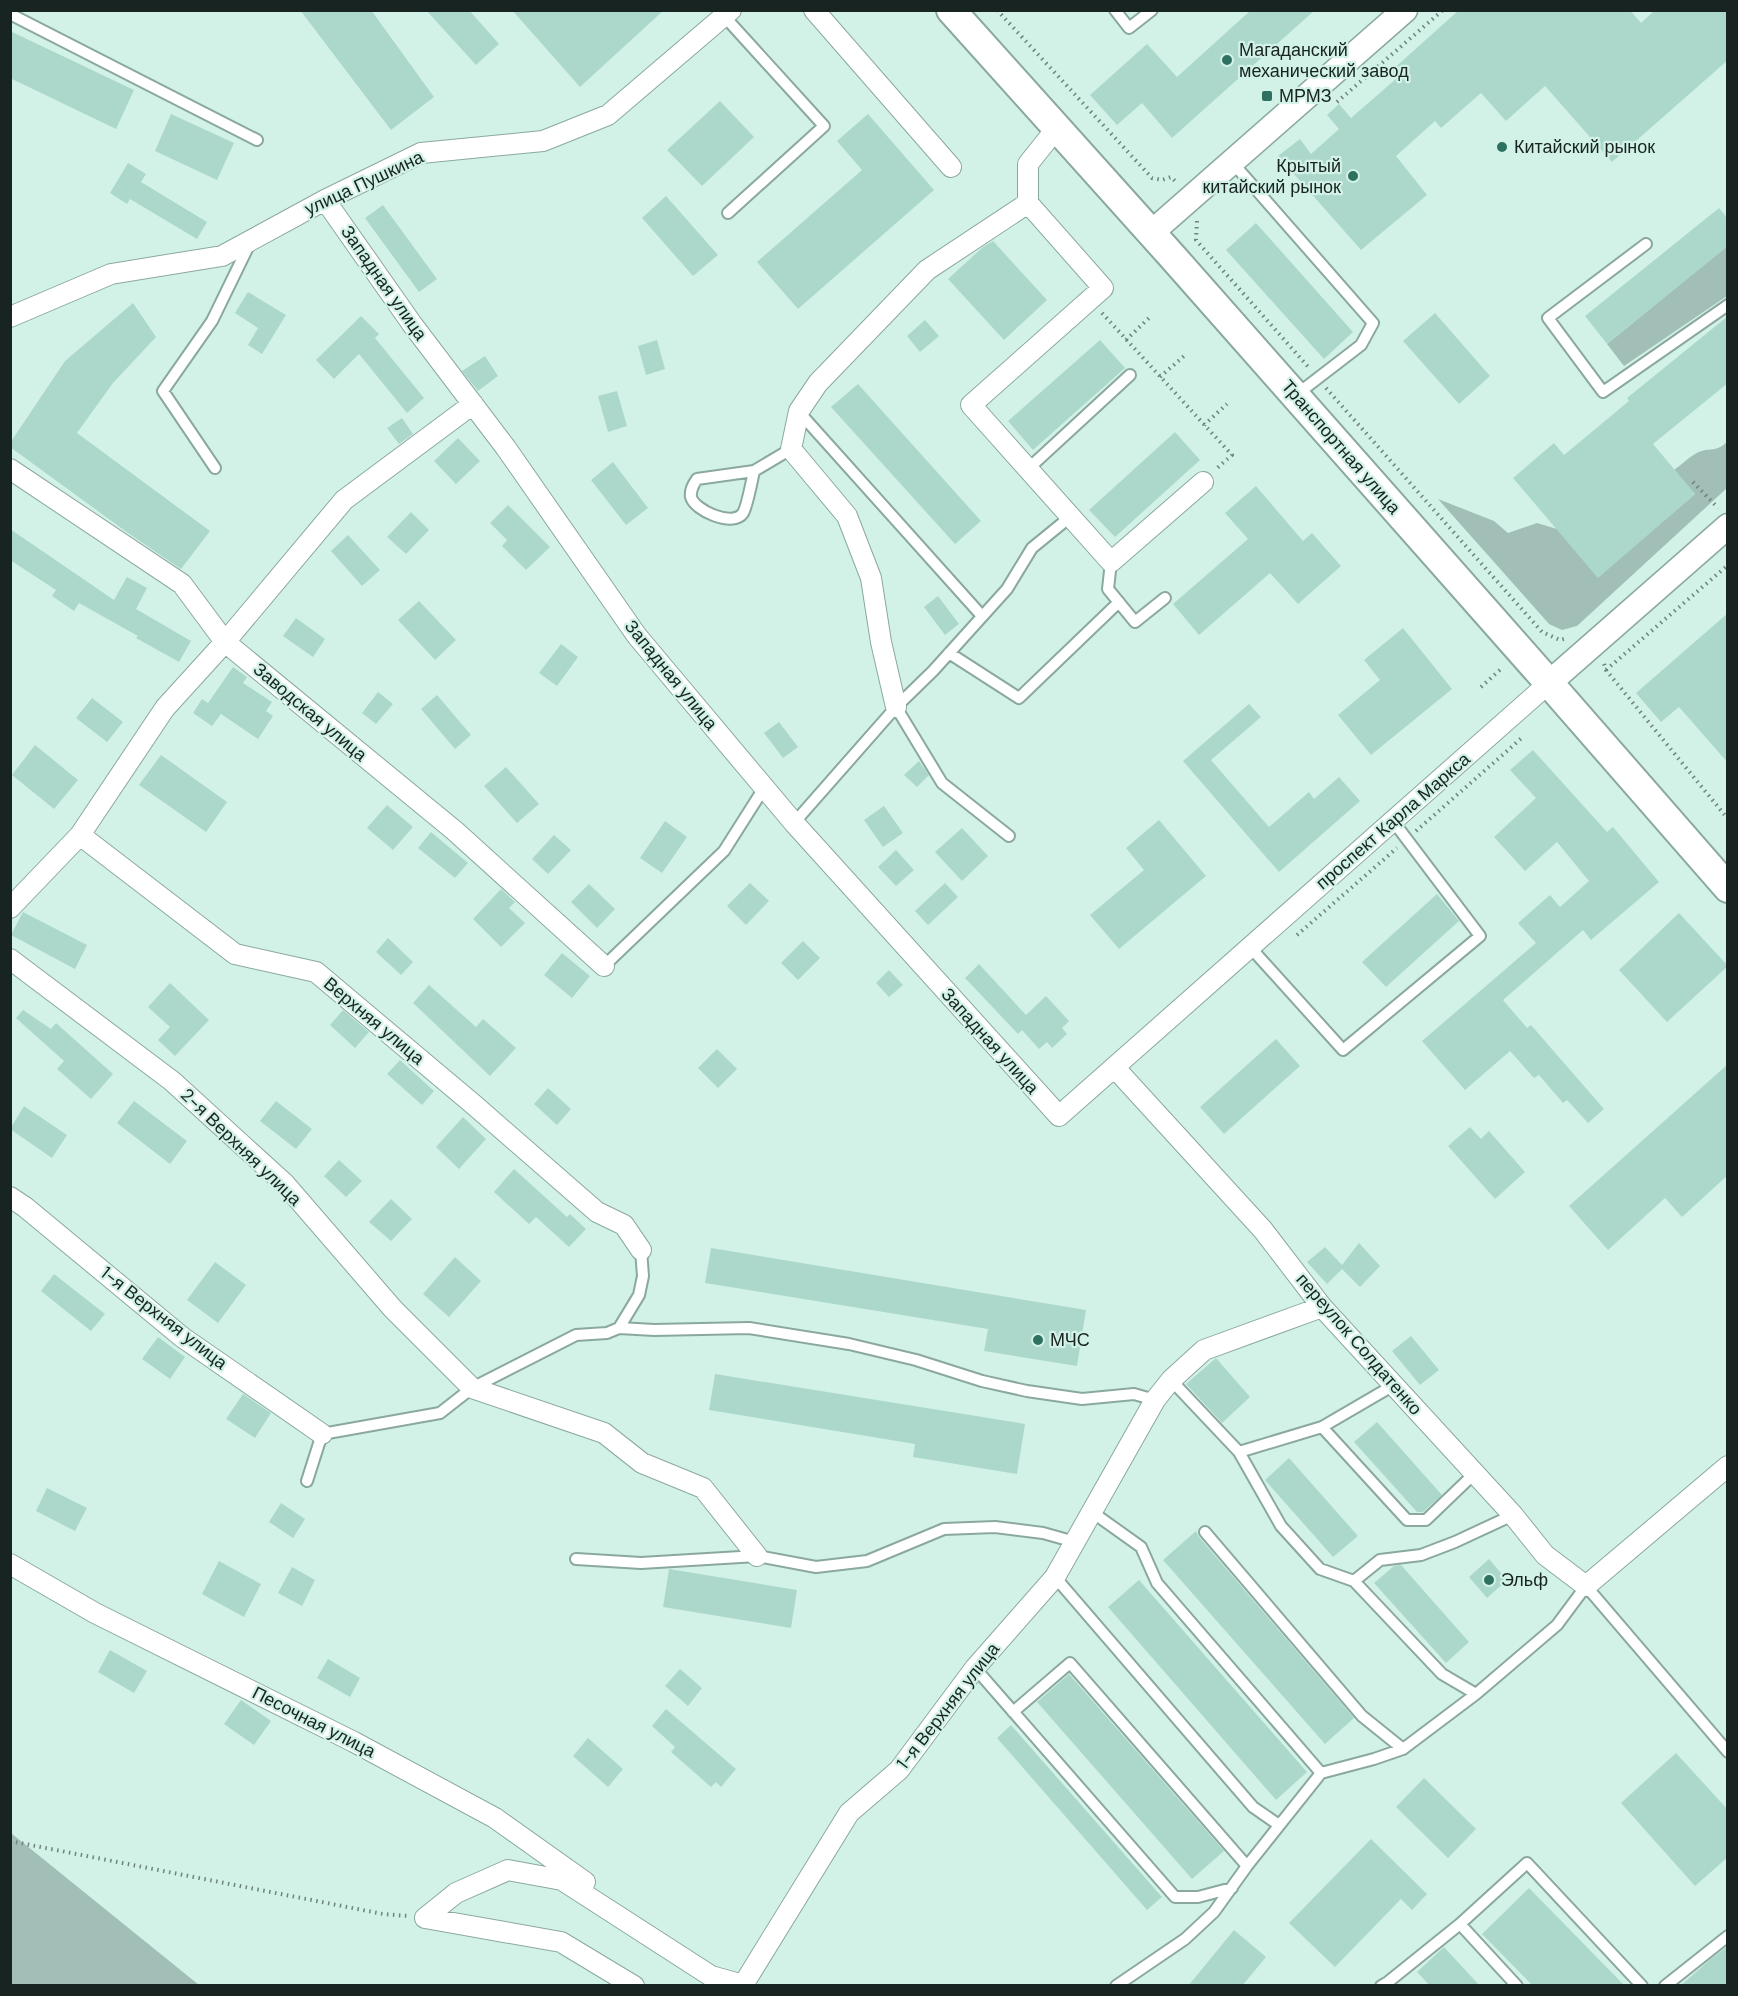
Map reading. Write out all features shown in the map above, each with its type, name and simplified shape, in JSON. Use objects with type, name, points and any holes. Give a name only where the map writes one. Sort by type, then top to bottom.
[{"type":"main road","name":"Транспортная улица","points":[[951,10],[1296,395],[1728,888]]},
{"type":"street","points":[[814,10],[951,166]]},
{"type":"street","points":[[1151,233],[1405,10]]},
{"type":"street","name":"улица Пушкина","points":[[10,317],[111,274],[222,256],[325,200],[421,153],[543,141],[608,115],[727,13]]},
{"type":"street","points":[[1056,129],[1028,164],[1028,203],[1103,288],[971,405],[1111,562],[1203,482]]},
{"type":"street","name":"Западная улица","points":[[325,200],[412,324],[506,448],[637,636],[794,823],[1059,1116]]},
{"type":"street","points":[[896,707],[881,642],[872,578],[847,516],[791,449],[799,411],[818,383],[927,270],[1028,203]]},
{"type":"street","points":[[10,908],[80,835],[165,708],[225,642],[344,500],[472,404]]},
{"type":"street","name":"Заводская улица","points":[[10,469],[182,584],[225,642],[454,831],[604,966]]},
{"type":"street","name":"проспект Карла Маркса","points":[[1059,1116],[1724,527]]},
{"type":"street","name":"Верхняя улица","points":[[80,835],[235,954],[316,972],[597,1212],[624,1226],[641,1250]]},
{"type":"street","name":"2-я Верхняя улица","points":[[10,959],[172,1081],[285,1184],[393,1309],[471,1388]]},
{"type":"street","name":"переулок Солдатенко","points":[[1114,1068],[1263,1230],[1322,1307],[1513,1515],[1545,1555],[1586,1586]]},
{"type":"street","name":"1-я Верхняя улица","points":[[10,1197],[26,1207],[182,1337],[322,1434]]},
{"type":"street","name":"1-я Верхняя улица","points":[[425,1918],[456,1893],[508,1870],[562,1880],[711,1976],[744,1985],[849,1813],[899,1770],[975,1668],[1055,1577],[1155,1400],[1172,1380],[1204,1350],[1322,1307]]},
{"type":"street","points":[[471,1388],[604,1432],[642,1463],[703,1488],[757,1556]]},
{"type":"street","points":[[1586,1586],[1728,1466]]},
{"type":"street","name":"Песочная улица","points":[[10,1564],[95,1613],[354,1742],[495,1818],[583,1879],[601,1904]]},
{"type":"street","points":[[425,1918],[561,1942],[634,1986]]},
{"type":"lane","points":[[1115,10],[1129,28],[1152,10]]},
{"type":"lane","points":[[727,13],[824,126],[728,213]]},
{"type":"lane","points":[[10,14],[257,140]]},
{"type":"lane","points":[[1232,162],[1373,323],[1361,345],[1296,395]]},
{"type":"lane","points":[[215,468],[163,391],[212,321],[251,240]]},
{"type":"lane","points":[[1646,244],[1548,318],[1603,392],[1728,305]]},
{"type":"lane","points":[[1028,469],[1130,375]]},
{"type":"lane","points":[[799,411],[982,616]]},
{"type":"lane","points":[[754,471],[743,513],[735,519],[725,520],[695,505],[691,498],[691,489],[697,479],[754,471],[791,449]]},
{"type":"lane","points":[[794,823],[896,707],[950,653],[1007,589],[1032,548],[1070,517]]},
{"type":"lane","points":[[1111,562],[1108,589],[1135,622],[1165,598]]},
{"type":"lane","points":[[950,653],[1019,698],[1119,602]]},
{"type":"lane","points":[[896,707],[942,783],[1009,836]]},
{"type":"lane","points":[[604,966],[724,851],[764,788]]},
{"type":"lane","points":[[1250,947],[1343,1050],[1480,936],[1393,821]]},
{"type":"lane","points":[[619,1328],[639,1295],[643,1275],[641,1250]]},
{"type":"lane","points":[[307,1481],[322,1434],[440,1413],[471,1388],[576,1335],[607,1333],[619,1328],[749,1329],[849,1344],[916,1360],[982,1381],[1027,1391],[1082,1400],[1134,1394],[1155,1400]]},
{"type":"lane","points":[[1172,1380],[1239,1452],[1281,1526],[1320,1569],[1354,1581],[1442,1674],[1476,1694]]},
{"type":"lane","points":[[1239,1452],[1322,1427],[1394,1385]]},
{"type":"lane","points":[[1322,1427],[1407,1520],[1426,1520],[1475,1473]]},
{"type":"lane","points":[[1092,1512],[1141,1547],[1157,1583],[1321,1773]]},
{"type":"lane","points":[[1354,1581],[1380,1560],[1421,1555],[1513,1515]]},
{"type":"lane","points":[[576,1559],[641,1563],[757,1556],[816,1567],[867,1562],[944,1529],[994,1527],[1043,1533],[1075,1542]]},
{"type":"lane","points":[[1205,1532],[1362,1716],[1403,1749]]},
{"type":"lane","points":[[1055,1577],[1253,1807],[1279,1825]]},
{"type":"lane","points":[[1116,1986],[1185,1939],[1214,1912],[1247,1866],[1321,1773],[1403,1749],[1476,1694],[1557,1625],[1586,1586],[1728,1752]]},
{"type":"lane","points":[[1013,1712],[1070,1663],[1247,1866]]},
{"type":"lane","points":[[975,1668],[1175,1898],[1198,1898],[1232,1888]]},
{"type":"lane","points":[[1387,1984],[1460,1924],[1527,1863],[1642,1986]]},
{"type":"lane","points":[[1460,1924],[1517,1986]]},
{"type":"lane","points":[[1665,1986],[1728,1936]]},
{"type":"path","points":[[997,10],[1152,178],[1162,180],[1171,177],[1189,199],[1197,222],[1196,240],[1542,632]]},
{"type":"path","points":[[1089,300],[1232,455],[1203,482]]},
{"type":"path","points":[[1126,340],[1149,318]]},
{"type":"path","points":[[1160,377],[1184,356]]},
{"type":"path","points":[[1204,425],[1227,404]]},
{"type":"path","points":[[1694,482],[1724,527]]},
{"type":"path","points":[[1728,565],[1606,670],[1728,819]]},
{"type":"path","points":[[1481,687],[1502,668]]},
{"type":"path","points":[[10,1841],[383,1914],[425,1918]]},
{"type":"shaded area","points":[[1727,246],[1727,296],[1624,366],[1607,344]]},
{"type":"shaded area","points":[[1727,442],[1727,488],[1577,626],[1562,630],[1549,624],[1438,499],[1494,521],[1508,533],[1537,523],[1557,529],[1598,577],[1695,494],[1674,470],[1695,454],[1718,448]]},
{"type":"shaded area","points":[[11,1833],[199,1985],[11,1985]]},
{"type":"building","points":[[300,10],[371,10],[434,97],[391,130]]},
{"type":"building","points":[[426,10],[469,10],[499,44],[476,65]]},
{"type":"building","points":[[512,10],[664,10],[580,87]]},
{"type":"building","name":"Магаданский механический завод","points":[[1251,10],[1315,10],[1172,138],[1142,103],[1117,125],[1090,95],[1147,44],[1177,77]]},
{"type":"building","points":[[1459,10],[1630,10],[1641,23],[1655,10],[1728,10],[1728,60],[1612,162],[1545,86],[1506,121],[1481,93],[1441,128],[1435,121],[1396,156],[1427,195],[1361,250],[1278,156],[1300,139],[1311,154],[1339,129],[1327,115],[1339,104],[1351,118],[1397,78],[1391,71]]},
{"type":"building","points":[[10,31],[134,90],[116,129],[10,78]]},
{"type":"building","points":[[720,101],[754,137],[702,186],[667,150]]},
{"type":"building","points":[[171,114],[234,143],[217,180],[155,151]]},
{"type":"building","points":[[868,114],[934,190],[798,309],[757,262],[862,170],[837,141]]},
{"type":"building","points":[[128,163],[146,174],[141,182],[207,222],[197,239],[130,199],[127,204],[110,193]]},
{"type":"building","points":[[666,196],[718,255],[693,276],[642,218]]},
{"type":"building","points":[[383,205],[437,279],[419,292],[365,218]]},
{"type":"building","points":[[1719,208],[1728,219],[1728,246],[1607,344],[1585,316]]},
{"type":"building","points":[[1256,223],[1353,332],[1324,359],[1226,250]]},
{"type":"building","points":[[993,241],[1047,300],[1004,340],[948,279],[983,247]]},
{"type":"building","points":[[248,292],[286,315],[262,354],[248,345],[258,328],[235,313]]},
{"type":"building","points":[[133,303],[156,337],[113,383],[77,433],[210,531],[181,569],[10,447],[10,443],[65,361]]},
{"type":"building","points":[[1435,313],[1490,376],[1459,404],[1403,341]]},
{"type":"building","points":[[361,316],[379,334],[375,338],[424,398],[407,413],[359,354],[334,379],[316,360]]},
{"type":"building","points":[[1728,316],[1728,383],[1653,444],[1695,494],[1598,578],[1513,478],[1554,443],[1564,455],[1629,401],[1627,398]]},
{"type":"building","points":[[925,320],[939,336],[920,352],[907,336]]},
{"type":"building","points":[[657,340],[665,369],[646,375],[638,346]]},
{"type":"building","points":[[1100,340],[1125,368],[1033,450],[1008,421]]},
{"type":"building","points":[[485,356],[498,376],[478,391],[462,371]]},
{"type":"building","points":[[858,384],[981,521],[955,544],[831,407]]},
{"type":"building","points":[[617,391],[627,426],[608,432],[598,396]]},
{"type":"building","points":[[402,418],[413,434],[399,444],[387,428]]},
{"type":"building","points":[[1175,432],[1200,460],[1115,537],[1089,510]]},
{"type":"building","points":[[458,438],[480,461],[456,484],[434,461]]},
{"type":"building","points":[[613,462],[648,508],[626,525],[591,480]]},
{"type":"building","points":[[1256,486],[1303,541],[1312,533],[1341,566],[1298,604],[1270,573],[1199,635],[1173,604],[1248,539],[1225,513]]},
{"type":"building","points":[[508,505],[550,547],[526,570],[502,546],[507,540],[490,523]]},
{"type":"building","points":[[411,512],[429,530],[406,554],[387,537]]},
{"type":"building","points":[[10,529],[114,600],[127,577],[147,588],[136,609],[191,641],[179,662],[79,603],[74,611],[52,596],[56,590],[10,560]]},
{"type":"building","points":[[348,535],[380,570],[362,586],[331,551]]},
{"type":"building","points":[[938,596],[959,624],[945,635],[924,607]]},
{"type":"building","points":[[419,601],[456,640],[435,660],[398,620]]},
{"type":"building","points":[[1728,613],[1728,763],[1679,707],[1661,722],[1636,693]]},
{"type":"building","points":[[296,618],[325,639],[313,657],[283,636]]},
{"type":"building","points":[[1403,628],[1452,689],[1371,755],[1338,715],[1380,680],[1364,660]]},
{"type":"building","points":[[561,644],[578,657],[557,686],[539,673]]},
{"type":"building","points":[[233,667],[247,677],[243,683],[272,702],[266,711],[273,716],[258,739],[221,714],[212,726],[193,713],[202,699],[208,703]]},
{"type":"building","points":[[378,692],[393,704],[376,724],[362,713]]},
{"type":"building","points":[[437,695],[471,735],[455,749],[421,709]]},
{"type":"building","points":[[92,698],[123,722],[107,742],[76,718]]},
{"type":"building","points":[[1249,704],[1261,717],[1211,760],[1269,827],[1309,792],[1314,799],[1339,777],[1360,801],[1279,872],[1183,761]]},
{"type":"building","points":[[779,722],[798,747],[783,758],[764,733]]},
{"type":"building","points":[[35,745],[78,780],[54,809],[12,775]]},
{"type":"building","points":[[1533,750],[1607,832],[1613,827],[1659,882],[1591,940],[1583,930],[1503,1000],[1527,1028],[1531,1025],[1604,1109],[1588,1123],[1567,1100],[1563,1103],[1539,1075],[1534,1078],[1510,1051],[1465,1090],[1422,1041],[1536,943],[1518,923],[1550,895],[1560,907],[1589,881],[1557,842],[1525,871],[1494,837],[1536,798],[1510,770]]},
{"type":"building","points":[[161,755],[227,802],[206,832],[139,785]]},
{"type":"building","points":[[919,761],[929,775],[917,787],[904,775]]},
{"type":"building","points":[[506,767],[539,804],[517,823],[484,786]]},
{"type":"building","points":[[387,805],[413,827],[393,850],[367,828]]},
{"type":"building","points":[[884,806],[903,833],[883,847],[864,820]]},
{"type":"building","points":[[1159,820],[1206,876],[1119,949],[1090,915],[1144,870],[1126,848]]},
{"type":"building","points":[[665,821],[687,837],[662,873],[640,858]]},
{"type":"building","points":[[962,828],[988,856],[962,881],[935,852]]},
{"type":"building","points":[[431,832],[468,863],[455,878],[418,848]]},
{"type":"building","points":[[554,835],[571,850],[548,874],[532,859]]},
{"type":"building","points":[[896,850],[914,870],[896,886],[878,867]]},
{"type":"building","points":[[750,883],[769,901],[746,925],[727,906]]},
{"type":"building","points":[[945,883],[958,897],[928,925],[915,911]]},
{"type":"building","points":[[589,884],[615,909],[597,928],[571,902]]},
{"type":"building","points":[[501,889],[515,902],[509,908],[525,923],[501,947],[473,919]]},
{"type":"building","points":[[1437,894],[1459,921],[1386,987],[1362,962]]},
{"type":"building","points":[[23,912],[87,945],[75,969],[11,935]]},
{"type":"building","points":[[1679,913],[1728,966],[1667,1022],[1619,970]]},
{"type":"building","points":[[388,938],[413,962],[401,975],[376,952]]},
{"type":"building","points":[[803,941],[820,958],[798,980],[781,963]]},
{"type":"building","points":[[562,953],[590,976],[572,998],[544,975]]},
{"type":"building","points":[[979,964],[1026,1015],[1046,996],[1069,1021],[1062,1028],[1067,1034],[1052,1048],[1047,1042],[1039,1049],[1022,1030],[1018,1034],[965,978]]},
{"type":"building","points":[[889,970],[903,985],[889,997],[876,983]]},
{"type":"building","points":[[170,983],[209,1020],[175,1056],[158,1040],[170,1027],[148,1007]]},
{"type":"building","points":[[429,985],[476,1027],[483,1019],[516,1048],[490,1076],[413,1003]]},
{"type":"building","points":[[23,1010],[51,1029],[56,1023],[113,1074],[91,1099],[57,1069],[64,1061],[16,1018]]},
{"type":"building","points":[[343,1010],[369,1032],[355,1048],[330,1025]]},
{"type":"building","points":[[1276,1039],[1300,1066],[1224,1134],[1200,1107]]},
{"type":"building","points":[[717,1049],[737,1069],[718,1088],[698,1068]]},
{"type":"building","points":[[400,1060],[434,1091],[422,1105],[387,1074]]},
{"type":"building","points":[[1728,1064],[1728,1175],[1682,1217],[1665,1198],[1608,1250],[1569,1206]]},
{"type":"building","points":[[548,1088],[571,1109],[557,1125],[534,1104]]},
{"type":"building","points":[[134,1101],[187,1141],[170,1164],[117,1123]]},
{"type":"building","points":[[276,1101],[312,1129],[296,1149],[260,1121]]},
{"type":"building","points":[[24,1106],[67,1135],[52,1158],[10,1129]]},
{"type":"building","points":[[463,1117],[486,1139],[459,1169],[436,1147]]},
{"type":"building","points":[[1470,1127],[1481,1139],[1489,1131],[1525,1172],[1495,1199],[1448,1146]]},
{"type":"building","points":[[339,1160],[362,1181],[346,1197],[324,1176]]},
{"type":"building","points":[[514,1169],[567,1217],[570,1214],[586,1229],[569,1247],[536,1217],[529,1224],[494,1192]]},
{"type":"building","points":[[391,1199],[412,1219],[391,1241],[369,1222]]},
{"type":"building","points":[[1359,1243],[1380,1266],[1360,1287],[1342,1269],[1327,1284],[1307,1262],[1325,1247],[1342,1265]]},
{"type":"building","points":[[711,1248],[1086,1310],[1077,1366],[984,1351],[988,1329],[705,1283]]},
{"type":"building","points":[[455,1257],[481,1281],[449,1317],[423,1294]]},
{"type":"building","points":[[215,1262],[246,1285],[218,1323],[187,1300]]},
{"type":"building","points":[[54,1274],[105,1314],[91,1331],[41,1291]]},
{"type":"building","points":[[1411,1336],[1439,1370],[1420,1385],[1392,1351]]},
{"type":"building","points":[[158,1337],[185,1357],[170,1379],[142,1359]]},
{"type":"building","points":[[1216,1358],[1250,1397],[1222,1423],[1186,1384]]},
{"type":"building","points":[[715,1374],[1025,1424],[1017,1474],[913,1457],[915,1444],[709,1410]]},
{"type":"building","points":[[243,1394],[271,1413],[255,1438],[226,1419]]},
{"type":"building","points":[[1377,1422],[1442,1495],[1423,1512],[1417,1512],[1354,1442]]},
{"type":"building","points":[[1289,1458],[1358,1536],[1333,1557],[1265,1480]]},
{"type":"building","points":[[47,1488],[87,1508],[75,1531],[36,1511]]},
{"type":"building","points":[[281,1503],[305,1519],[293,1538],[269,1522]]},
{"type":"building","points":[[1196,1531],[1354,1718],[1325,1744],[1163,1560]]},
{"type":"building","points":[[1489,1559],[1507,1580],[1487,1598],[1469,1577]]},
{"type":"building","points":[[219,1561],[261,1584],[244,1617],[202,1594]]},
{"type":"building","points":[[1401,1565],[1469,1642],[1446,1663],[1374,1583],[1394,1566]]},
{"type":"building","points":[[292,1567],[315,1580],[302,1606],[278,1593]]},
{"type":"building","points":[[669,1569],[797,1590],[791,1628],[663,1607]]},
{"type":"building","points":[[1139,1580],[1307,1772],[1276,1800],[1108,1607]]},
{"type":"building","points":[[110,1650],[147,1671],[134,1693],[98,1672]]},
{"type":"building","points":[[328,1659],[360,1678],[350,1697],[317,1678]]},
{"type":"building","points":[[680,1669],[702,1688],[688,1706],[665,1686]]},
{"type":"building","points":[[1069,1674],[1224,1851],[1192,1879],[1037,1702]]},
{"type":"building","points":[[241,1700],[271,1721],[254,1745],[224,1724]]},
{"type":"building","points":[[666,1709],[736,1769],[721,1787],[716,1782],[711,1787],[671,1752],[675,1747],[652,1726]]},
{"type":"building","points":[[1011,1725],[1162,1897],[1147,1910],[997,1738]]},
{"type":"building","points":[[588,1738],[623,1769],[608,1787],[573,1756]]},
{"type":"building","points":[[1676,1753],[1728,1810],[1728,1857],[1695,1886],[1621,1803]]},
{"type":"building","points":[[1424,1778],[1476,1829],[1448,1858],[1396,1807]]},
{"type":"building","points":[[1371,1839],[1427,1894],[1412,1910],[1401,1899],[1335,1967],[1289,1923]]},
{"type":"building","points":[[1529,1888],[1625,1986],[1533,1986],[1482,1934]]},
{"type":"building","points":[[1234,1930],[1266,1957],[1242,1986],[1188,1986]]},
{"type":"building","points":[[1728,1946],[1728,1986],[1680,1986],[1712,1958]]},
{"type":"building","points":[[1444,1947],[1480,1986],[1430,1986],[1417,1972]]},
{"type":"place","name":"Магаданский механический завод","points":[[1227,60]]},
{"type":"place","name":"МРМЗ","points":[[1267,96]]},
{"type":"place","name":"Китайский рынок","points":[[1502,147]]},
{"type":"place","name":"Крытый китайский рынок","points":[[1353,176]]},
{"type":"place","name":"МЧС","points":[[1038,1340]]},
{"type":"place","name":"Эльф","points":[[1489,1580]]}]
